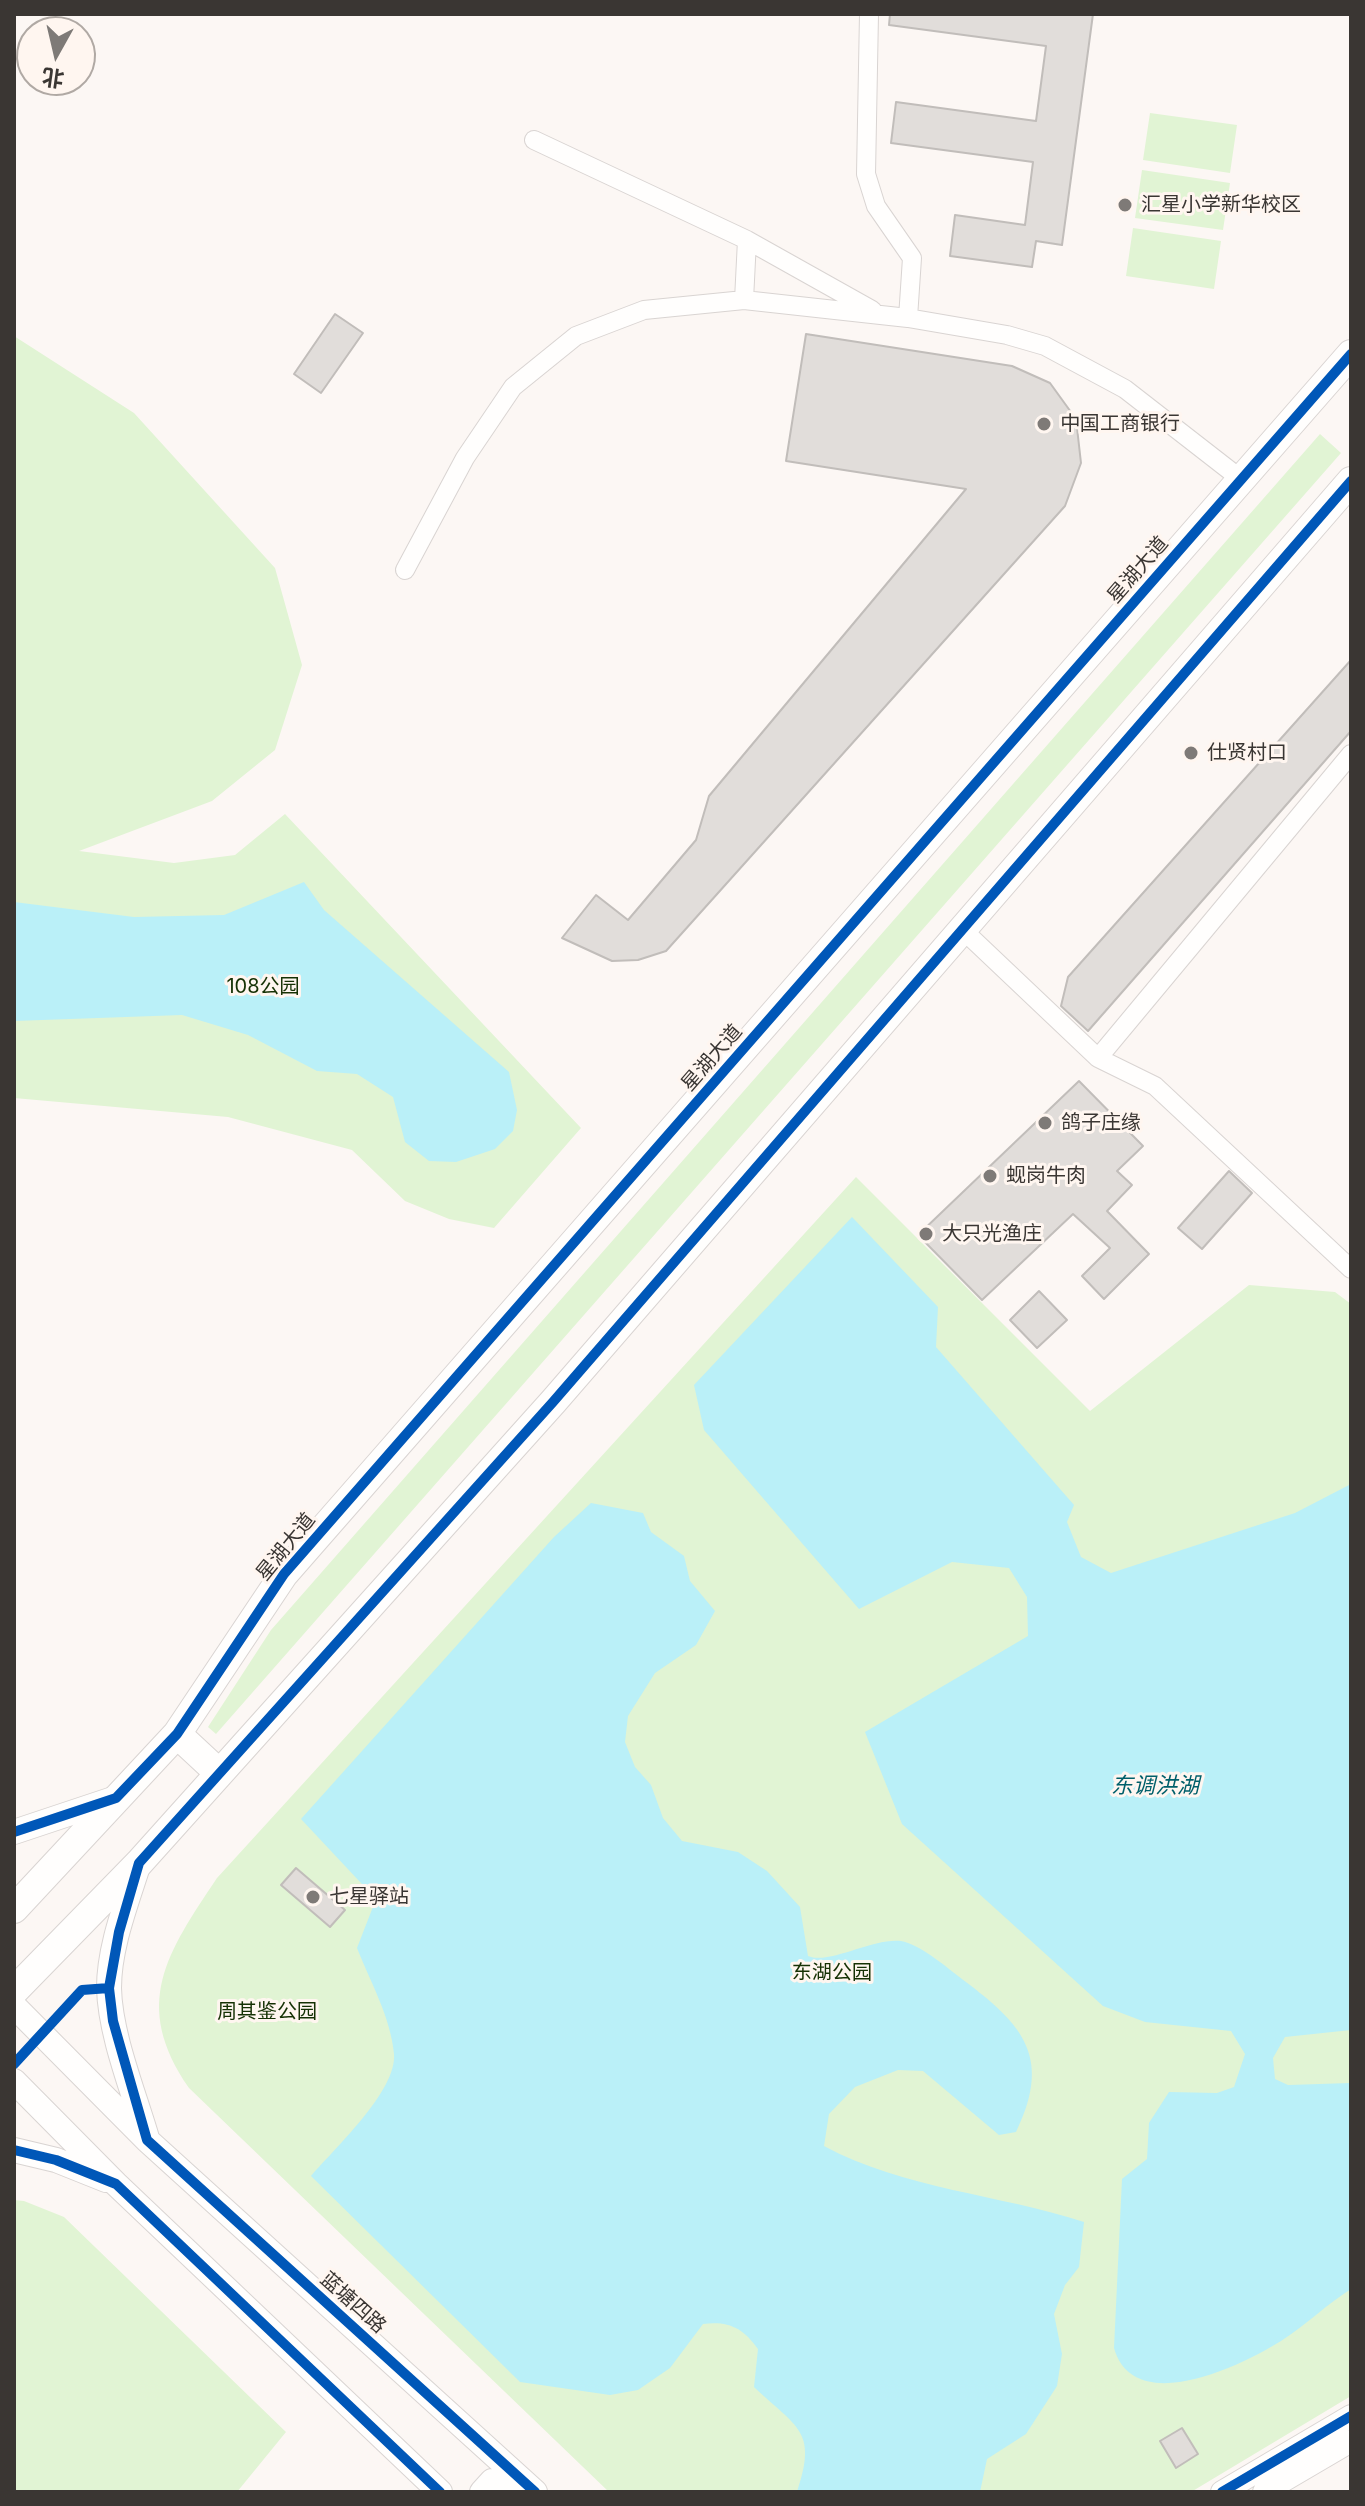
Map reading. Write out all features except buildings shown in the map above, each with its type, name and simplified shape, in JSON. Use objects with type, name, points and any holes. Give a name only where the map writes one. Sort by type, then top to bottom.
[{"type":"main road","name":"星湖大道","points":[[14,1909],[177,1734],[284,1574],[1351,354]]},
{"type":"main road","points":[[14,1991],[139,1863],[553,1402],[1351,481]]},
{"type":"main road","points":[[177,1734],[219,1773]]},
{"type":"main road","points":[[14,1832],[116,1798]]},
{"type":"main road","points":[[139,1863],[119,1932],[109,1988],[113,2021],[147,2140]]},
{"type":"main road","name":"蓝塘四路","points":[[14,2006],[147,2140],[535,2492]]},
{"type":"main road","points":[[14,2081],[116,2184],[440,2492]]},
{"type":"main road","points":[[14,2150],[56,2160],[116,2184]]},
{"type":"main road","points":[[482,2492],[492,2481],[507,2481],[535,2492]]},
{"type":"street","points":[[869,14],[866,174],[876,206],[912,258],[899,317]]},
{"type":"street","points":[[534,140],[747,240],[869,309],[899,317]]},
{"type":"street","points":[[744,300],[747,240]]},
{"type":"street","points":[[405,570],[465,458],[513,387],[576,336],[644,310],[744,300],[899,317],[1007,335],[1045,346],[1125,389],[1242,480]]},
{"type":"street","points":[[1098,1058],[1351,754]]},
{"type":"street","points":[[963,930],[1098,1058],[1155,1086],[1351,1269]]},
{"type":"street","points":[[1222,2492],[1351,2416]]},
{"type":"street","points":[[1264,2492],[1351,2441]]},
{"type":"green space","points":[[1150,113],[1237,125],[1230,173],[1143,160]]},
{"type":"green space","points":[[1142,170],[1230,183],[1223,230],[1135,218]]},
{"type":"green space","points":[[1133,228],[1221,241],[1214,289],[1126,276]]},
{"type":"green space","name":"108公园","points":[[14,336],[134,413],[275,568],[302,665],[275,750],[212,801],[79,851],[174,863],[235,855],[285,814],[581,1128],[494,1228],[449,1219],[405,1201],[352,1150],[228,1117],[14,1098]]},
{"type":"green space","points":[[1320,434],[1341,453],[216,1734],[208,1727],[271,1630]]},
{"type":"green space","name":"东湖公园","points":[[856,1177],[1090,1411],[1249,1285],[1335,1292],[1351,1304],[1351,2396],[1191,2492],[609,2492],[189,2088],[172,2058],[162,2030],[159,2004],[162,1980],[171,1955],[217,1878]]},
{"type":"green space","points":[[14,2200],[64,2217],[286,2432],[237,2492],[14,2492]]},
{"type":"water","points":[[304,882],[324,910],[509,1072],[517,1110],[513,1131],[495,1149],[456,1162],[429,1161],[405,1142],[393,1097],[357,1074],[317,1071],[248,1035],[182,1015],[14,1021],[14,902],[134,917],[224,915]]},
{"type":"water","name":"东调洪湖","points":[[852,1217],[938,1307],[936,1347],[1074,1505],[1067,1522],[1081,1557],[1111,1573],[1295,1513],[1351,1484],[1351,2030],[1285,2037],[1273,2058],[1275,2079],[1288,2085],[1351,2083],[1351,2289],[1281,2341],[1216,2373],[1165,2383],[1143,2380],[1125,2369],[1114,2348],[1122,2179],[1147,2159],[1149,2123],[1169,2092],[1217,2093],[1234,2087],[1245,2054],[1231,2031],[1145,2022],[1103,2006],[902,1824],[865,1732],[1028,1636],[1027,1597],[1009,1568],[952,1562],[859,1609],[704,1430],[694,1385]]},
{"type":"water","points":[[591,1503],[643,1513],[651,1532],[684,1556],[690,1581],[715,1611],[696,1645],[655,1673],[628,1716],[625,1742],[635,1767],[651,1785],[663,1818],[682,1841],[738,1852],[767,1871],[800,1907],[808,1956],[828,1957],[889,1941],[916,1946],[998,2008],[1024,2041],[1031,2060],[1032,2081],[1016,2132],[999,2135],[923,2071],[898,2070],[855,2087],[829,2114],[824,2146],[919,2182],[1084,2222],[1079,2267],[1065,2285],[1054,2314],[1062,2354],[1057,2386],[1026,2434],[987,2459],[980,2492],[797,2492],[805,2455],[800,2432],[754,2387],[758,2349],[741,2331],[728,2325],[703,2324],[670,2368],[638,2390],[610,2395],[520,2382],[311,2176],[375,2102],[386,2085],[394,2054],[384,2013],[357,1948],[376,1899],[301,1819],[554,1537]]},
{"type":"cycle path","points":[[14,1832],[116,1798],[177,1734],[284,1574],[1351,354]]},
{"type":"cycle path","points":[[535,2492],[147,2140],[113,2021],[109,1988],[119,1932],[139,1863],[553,1402],[1351,481]]},
{"type":"cycle path","points":[[14,2064],[82,1990],[109,1988]]},
{"type":"cycle path","points":[[14,2150],[56,2160],[116,2184],[440,2492]]},
{"type":"cycle path","points":[[1222,2492],[1351,2416]]},
{"type":"place","name":"汇星小学新华校区","points":[[1125,205]]},
{"type":"place","name":"中国工商银行","points":[[1044,424]]},
{"type":"place","name":"仕贤村口","points":[[1191,753]]},
{"type":"place","name":"鸽子庄缘","points":[[1045,1123]]},
{"type":"place","name":"蚬岗牛肉","points":[[990,1176]]},
{"type":"place","name":"大只光渔庄","points":[[926,1234]]},
{"type":"place","name":"七星驿站","points":[[313,1897]]},
{"type":"park label","name":"周其鉴公园","points":[[267,2012]]}]
